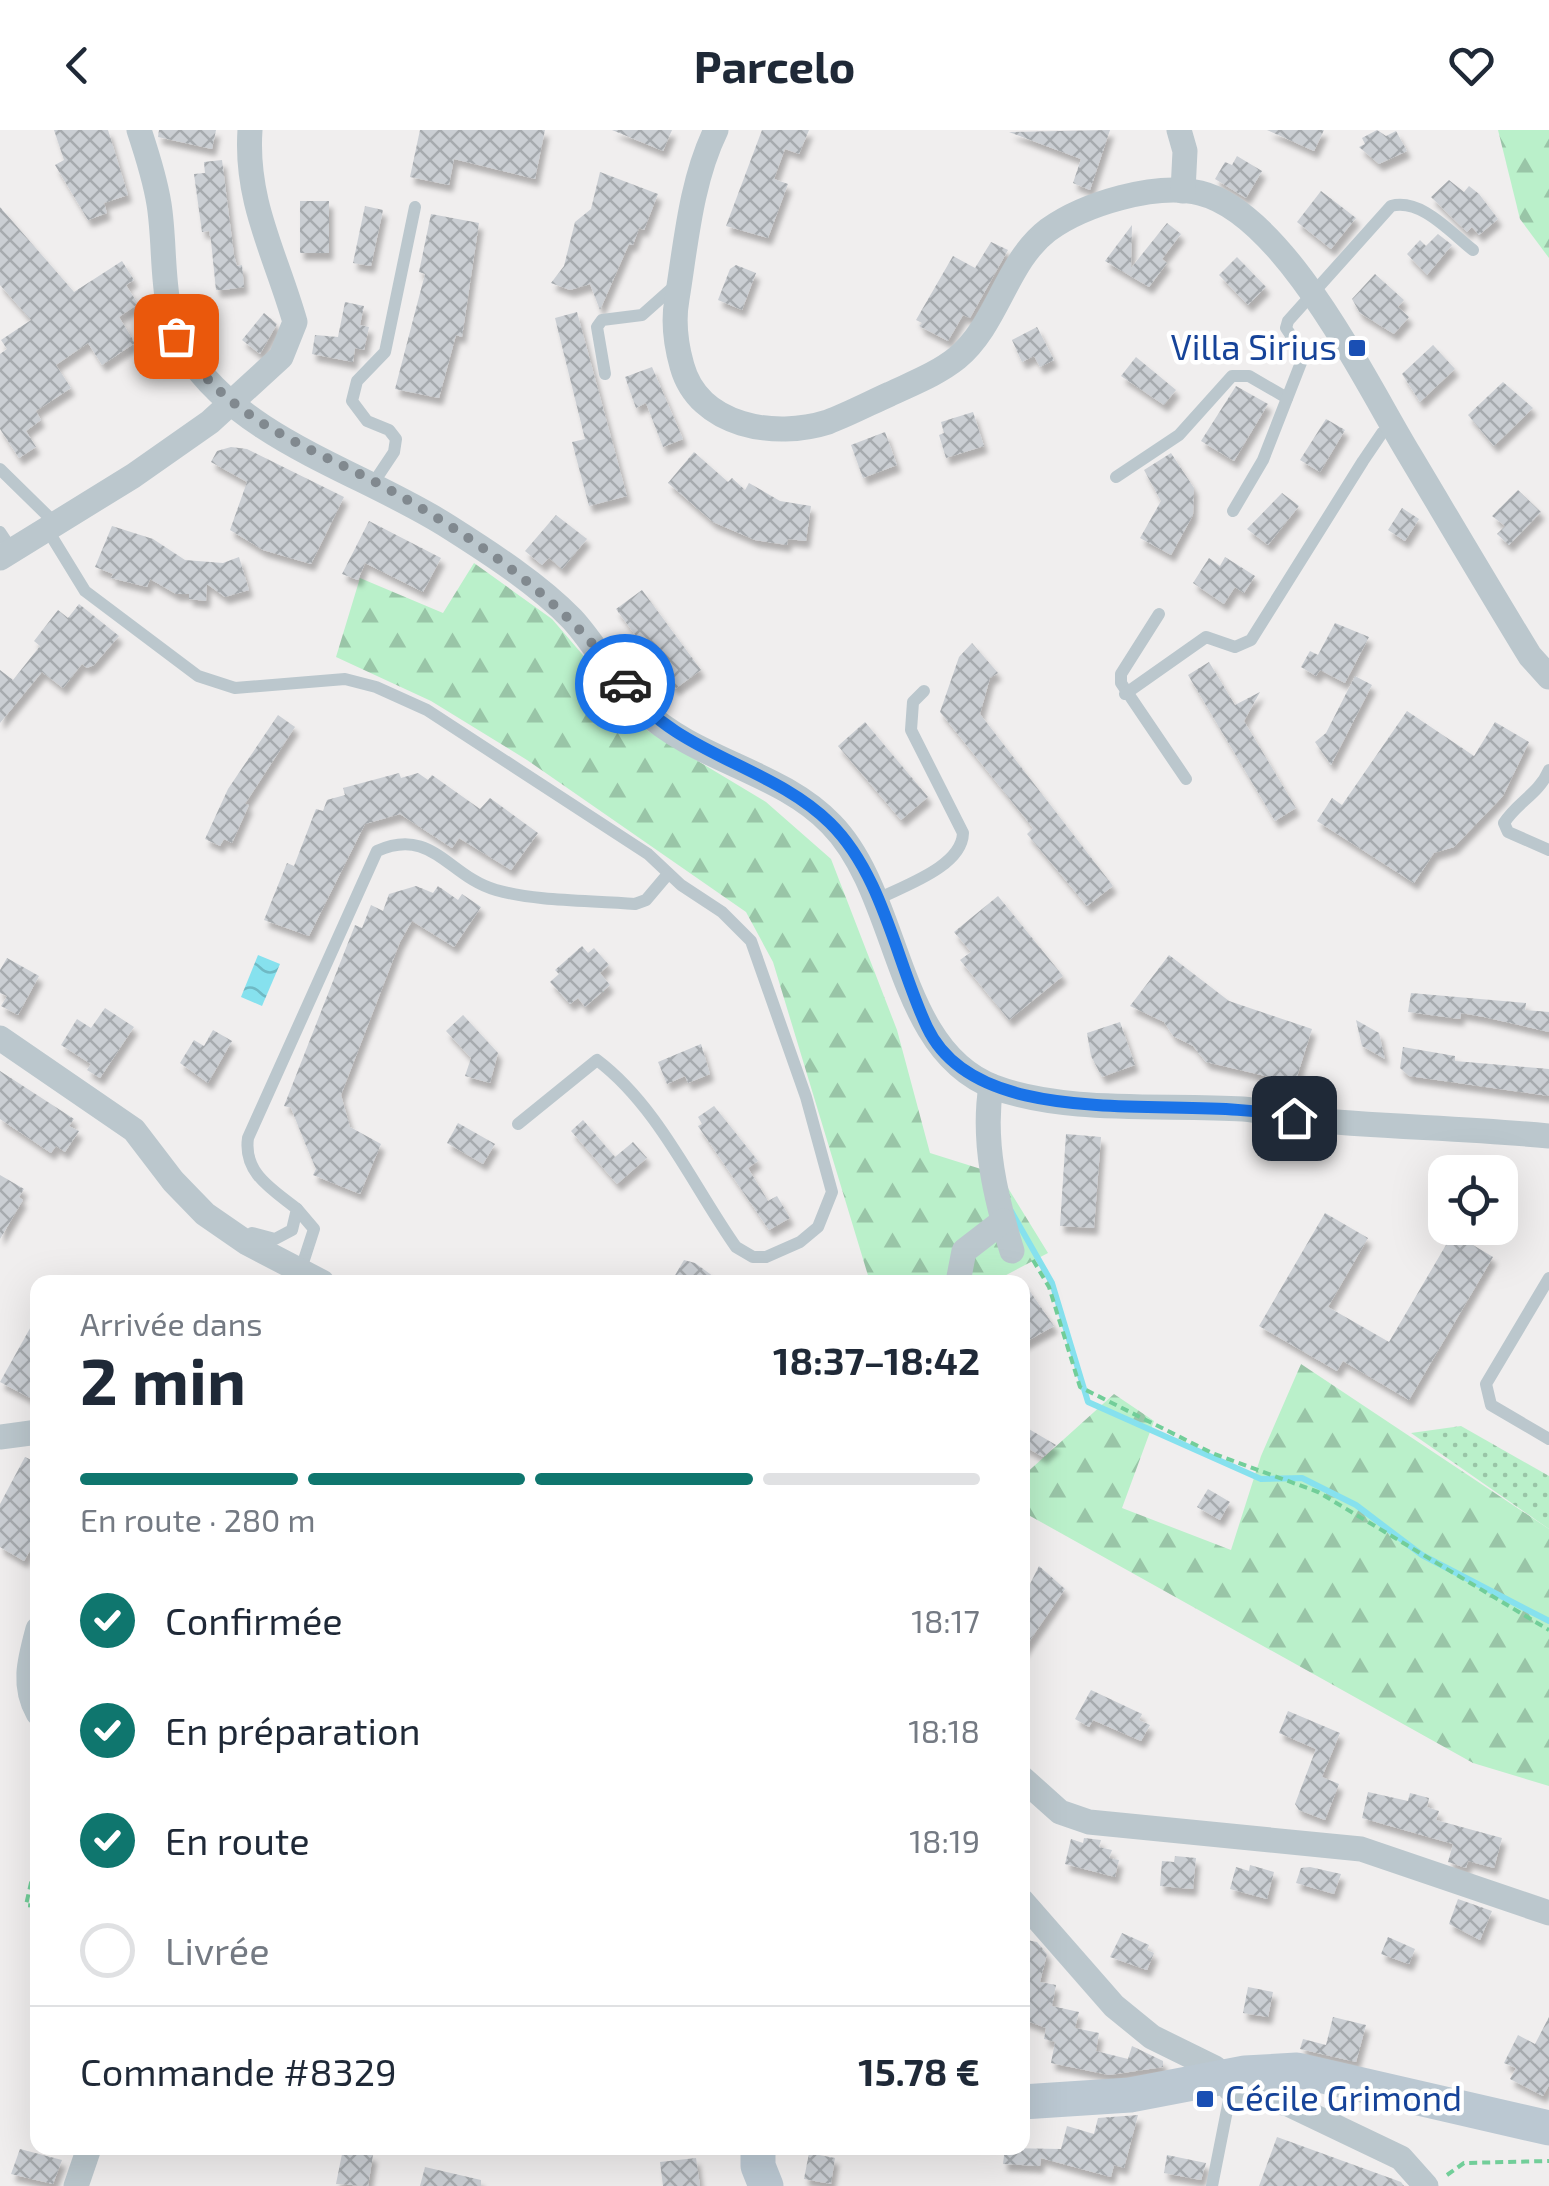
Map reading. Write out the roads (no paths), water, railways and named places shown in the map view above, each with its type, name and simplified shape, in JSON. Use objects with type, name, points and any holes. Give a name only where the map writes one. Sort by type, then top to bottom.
[{"type":"main road","points":[[1030,2101],[1226,2084],[1270,2070],[1310,2072],[1493,2118],[1549,2128]]},
{"type":"main road","points":[[757,2155],[766,2186]]},
{"type":"street","points":[[139,130],[159,202],[172,322],[187,355],[232,403],[271,432],[374,482],[454,530],[548,595],[611,665],[642,710],[696,745],[807,802],[856,852],[929,1032],[969,1074],[991,1086],[1068,1101],[1248,1109],[1294,1118],[1549,1136]]},
{"type":"street","points":[[4,547],[52,526],[133,476],[232,403],[281,357],[295,322],[255,210],[249,178],[250,130]]},
{"type":"street","points":[[716,130],[698,182],[680,281],[676,333],[685,378],[694,393],[716,412],[740,423],[785,429],[845,414],[938,372],[957,358],[984,327],[1029,248],[1047,231],[1102,205],[1158,192],[1202,193],[1240,215],[1278,250],[1313,294],[1530,656],[1549,677]]},
{"type":"street","points":[[1178,130],[1185,151],[1183,191]]},
{"type":"street","points":[[0,1038],[134,1130],[173,1182],[205,1214],[305,1275]]},
{"type":"street","points":[[959,1275],[964,1251],[1007,1235],[988,1127],[991,1086]]},
{"type":"street","points":[[0,1437],[30,1433]]},
{"type":"street","points":[[1030,1785],[1060,1812],[1089,1822],[1361,1849],[1549,1913]]},
{"type":"street","points":[[1030,1911],[1114,2006],[1152,2037],[1215,2068],[1226,2084],[1288,2104],[1401,2158],[1426,2186]]},
{"type":"street","points":[[76,2186],[87,2155]]},
{"type":"lane","points":[[1233,510],[1263,460],[1304,355],[1286,328],[1288,321],[1390,206],[1416,206],[1473,250]]},
{"type":"lane","points":[[374,482],[394,452],[396,439],[389,430],[367,421],[352,401],[356,381],[385,352],[415,207]]},
{"type":"lane","points":[[605,374],[596,327],[602,320],[642,315],[680,281]]},
{"type":"lane","points":[[1116,477],[1179,435],[1232,376],[1249,376],[1287,398]]},
{"type":"lane","points":[[1125,694],[1206,637],[1235,646],[1251,640],[1362,461],[1382,433],[1393,427]]},
{"type":"lane","points":[[0,470],[52,526],[85,591],[198,676],[235,688],[345,679],[376,687],[427,710],[593,816],[722,912],[750,942],[806,1097],[832,1192],[818,1228],[800,1242],[766,1257],[752,1257],[736,1247],[646,1114],[614,1074],[597,1060],[518,1124]]},
{"type":"lane","points":[[1158,614],[1121,674],[1125,694],[1186,779]]},
{"type":"lane","points":[[876,900],[954,857],[963,844],[963,833],[912,730],[913,702],[924,692]]},
{"type":"lane","points":[[1549,770],[1533,795],[1513,808],[1504,823],[1508,832],[1549,850]]},
{"type":"lane","points":[[310,1275],[314,1229],[297,1208],[254,1172],[246,1152],[248,1138],[378,851],[396,843],[422,845],[494,890],[636,904],[646,900],[668,874]]},
{"type":"lane","points":[[205,1214],[262,1238],[275,1238],[292,1230],[297,1208]]},
{"type":"lane","points":[[1549,1278],[1486,1384],[1491,1405],[1549,1439]]},
{"type":"lane","points":[[1212,2186],[1226,2084]]},
{"type":"water","points":[[258,955],[280,964],[262,1006],[241,997]]},
{"type":"waterway","points":[[1011,1211],[1052,1283],[1088,1402],[1261,1479],[1302,1478],[1356,1505],[1422,1555],[1549,1621]]},
{"type":"place","name":"Villa Sirius","points":[[1357,348]]},
{"type":"place","name":"Cécile Grimond","points":[[1205,2099]]}]
